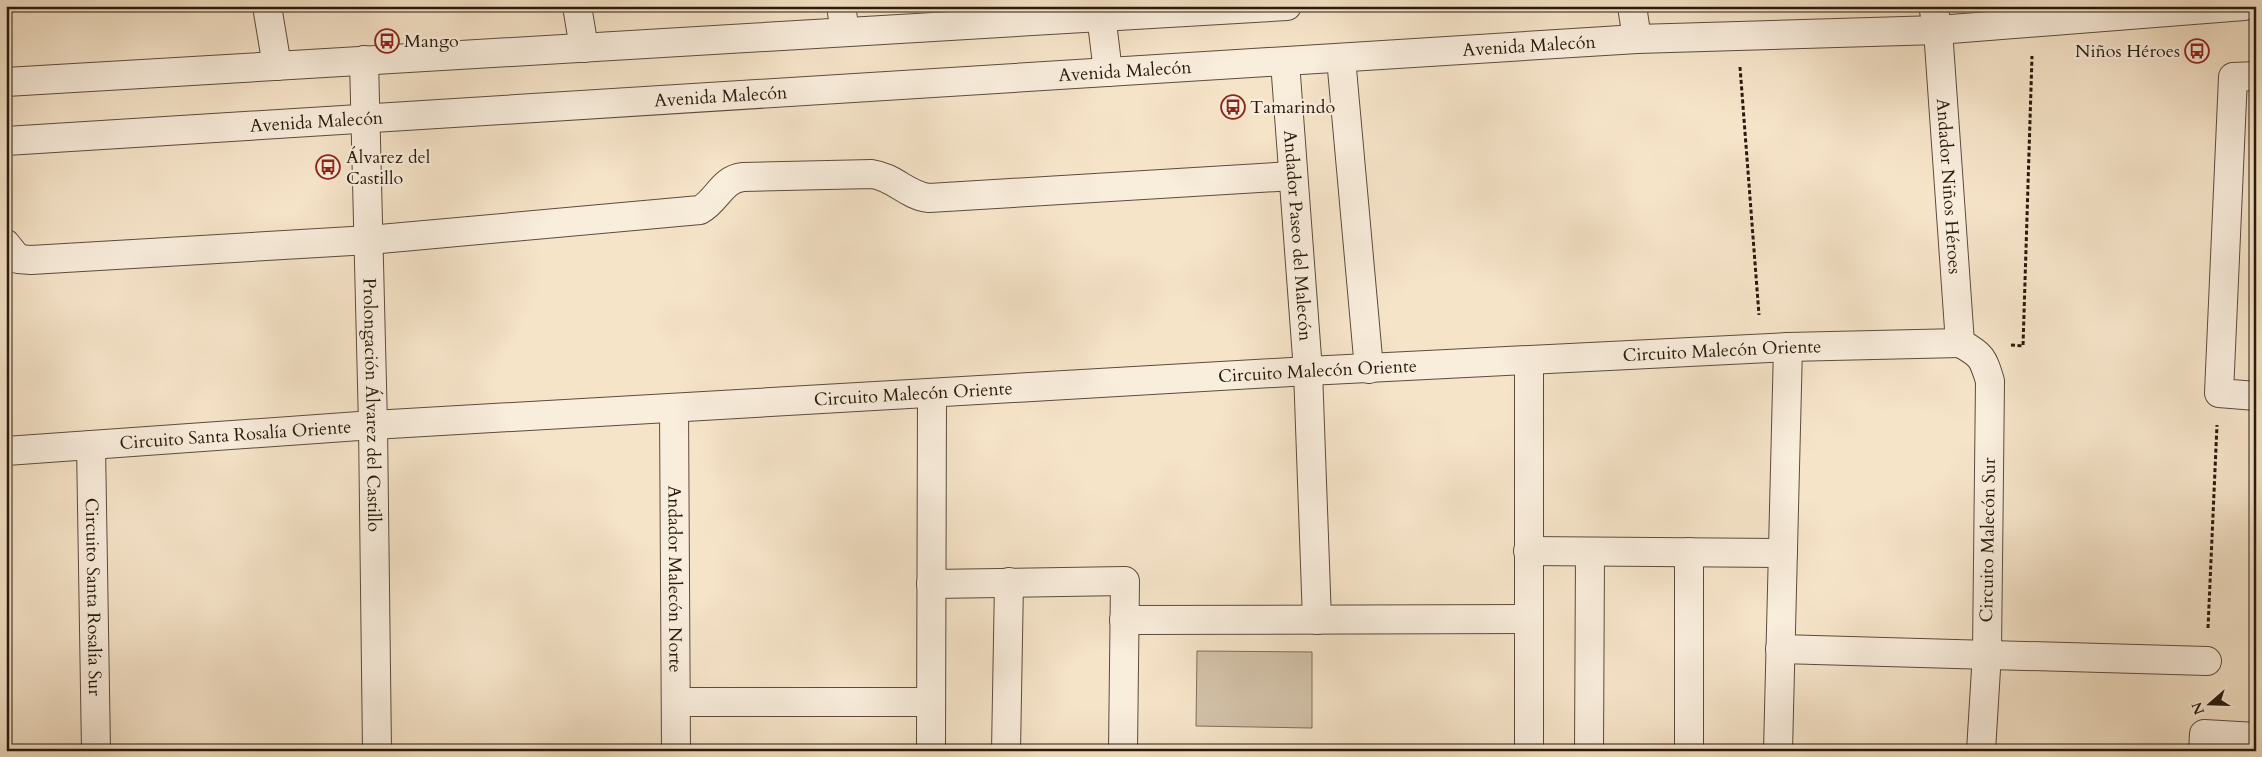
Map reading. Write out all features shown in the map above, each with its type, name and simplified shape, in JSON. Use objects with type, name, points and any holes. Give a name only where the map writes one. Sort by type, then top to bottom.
[{"type":"street","points":[[266,6],[277,66]]},
{"type":"street","points":[[577,6],[584,48]]},
{"type":"street","points":[[6,82],[584,48],[843,19],[1287,6]]},
{"type":"street","points":[[1632,6],[1637,40]]},
{"type":"street","name":"Avenida Malecón","points":[[6,141],[366,120],[1108,72],[1637,40],[1737,36],[1935,18],[2033,22],[2244,6]]},
{"type":"street","points":[[1101,12],[1108,72]]},
{"type":"street","name":"Andador Niños Héroes","points":[[1935,18],[1960,343]]},
{"type":"street","points":[[1341,58],[1368,369]]},
{"type":"street","name":"Prolongación Álvarez del Castillo","points":[[364,60],[373,425],[376,751]]},
{"type":"street","name":"Andador Paseo del Malecón","points":[[1285,62],[1308,371],[1317,620]]},
{"type":"street","points":[[2256,76],[2233,78],[2219,393],[2256,396]]},
{"type":"street","points":[[6,244],[14,257],[22,260],[369,240],[700,210],[707,207],[728,181],[743,176],[872,174],[885,176],[916,195],[929,198],[1293,176]]},
{"type":"street","name":"Circuito Malecón Oriente","points":[[674,408],[1308,371],[1774,348],[1960,343]]},
{"type":"street","name":"Circuito Malecón Sur","points":[[1960,343],[1974,350],[1984,360],[1990,381],[1986,653],[1981,751]]},
{"type":"street","points":[[1774,348],[1783,553],[1778,751]]},
{"type":"street","points":[[1529,361],[1529,751]]},
{"type":"street","points":[[932,393],[932,751]]},
{"type":"street","name":"Circuito Santa Rosalía Oriente","points":[[6,451],[373,425],[674,408]]},
{"type":"street","name":"Andador Malecón Norte","points":[[674,408],[676,751]]},
{"type":"street","name":"Circuito Santa Rosalía Sur","points":[[91,445],[96,751]]},
{"type":"street","points":[[1528,551],[1783,553]]},
{"type":"street","points":[[1589,751],[1590,552]]},
{"type":"street","points":[[1689,552],[1689,751]]},
{"type":"street","points":[[931,584],[1125,581],[1123,751]]},
{"type":"street","points":[[1006,751],[1009,582]]},
{"type":"street","points":[[1124,620],[1529,619]]},
{"type":"street","points":[[1780,649],[1986,653],[2207,661]]},
{"type":"street","points":[[676,702],[931,702]]},
{"type":"street","points":[[2203,751],[2204,734],[2256,738]]},
{"type":"path","points":[[1960,343],[2022,346],[2033,22]]},
{"type":"path","points":[[1737,36],[1774,348]]},
{"type":"path","points":[[2207,661],[2219,393]]},
{"type":"shaded area","points":[[1197,651],[1312,652],[1312,728],[1196,726]]},
{"type":"shaded area","points":[[1261,746],[1376,748],[1376,751],[1261,751]]},
{"type":"place","name":"Mango","points":[[387,41]]},
{"type":"place","name":"Niños Héroes","points":[[2197,51]]},
{"type":"place","name":"Tamarindo","points":[[1233,107]]},
{"type":"place","name":"Álvarez del Castillo","points":[[328,167]]}]
